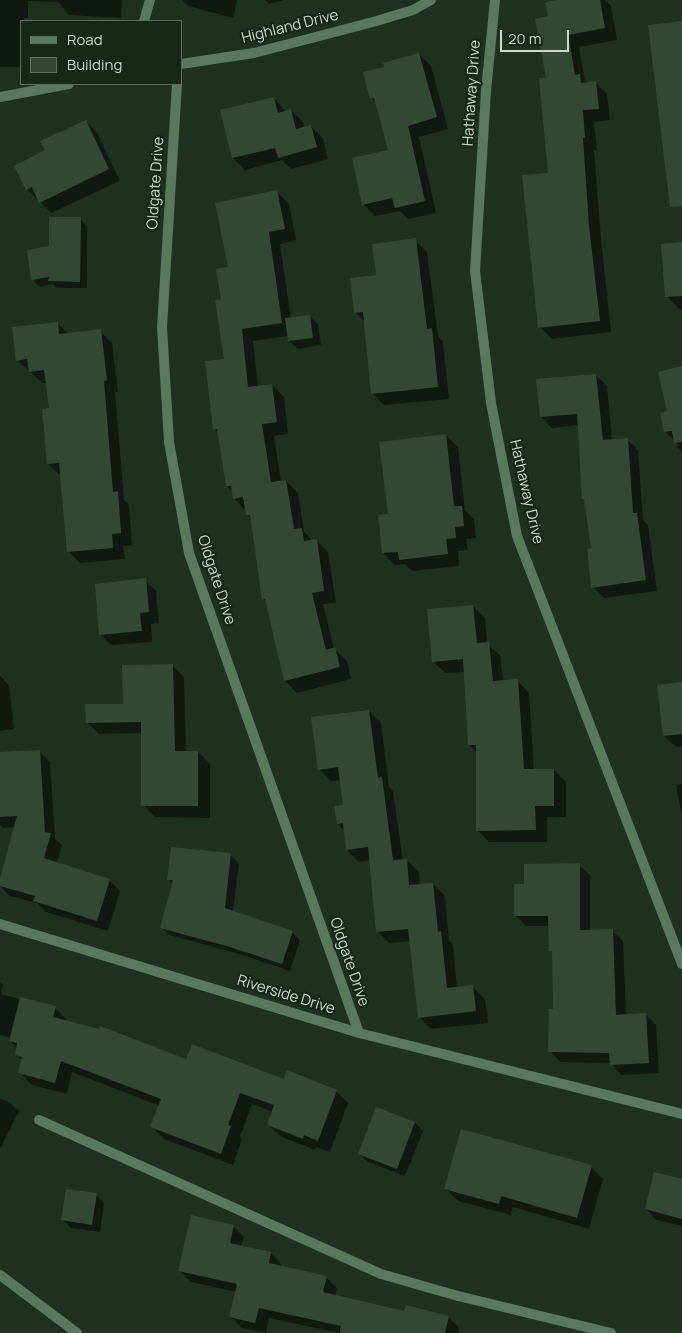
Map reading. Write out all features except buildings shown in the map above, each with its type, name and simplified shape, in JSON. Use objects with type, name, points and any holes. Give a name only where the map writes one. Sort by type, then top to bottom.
[{"type":"street","points":[[144,20],[150,0]]},
{"type":"street","name":"Highland Drive","points":[[182,64],[263,50],[373,22],[413,10],[432,0]]},
{"type":"street","name":"Hathaway Drive","points":[[495,0],[486,91],[475,271],[491,403],[517,536],[682,964]]},
{"type":"street","points":[[0,98],[64,85]]},
{"type":"street","name":"Oldgate Drive","points":[[177,85],[162,327],[170,442],[189,552],[359,1033]]},
{"type":"street","name":"Riverside Drive","points":[[0,924],[359,1033],[682,1114]]},
{"type":"street","points":[[39,1120],[380,1274],[458,1296],[611,1333]]},
{"type":"street","points":[[0,1275],[77,1333]]}]
